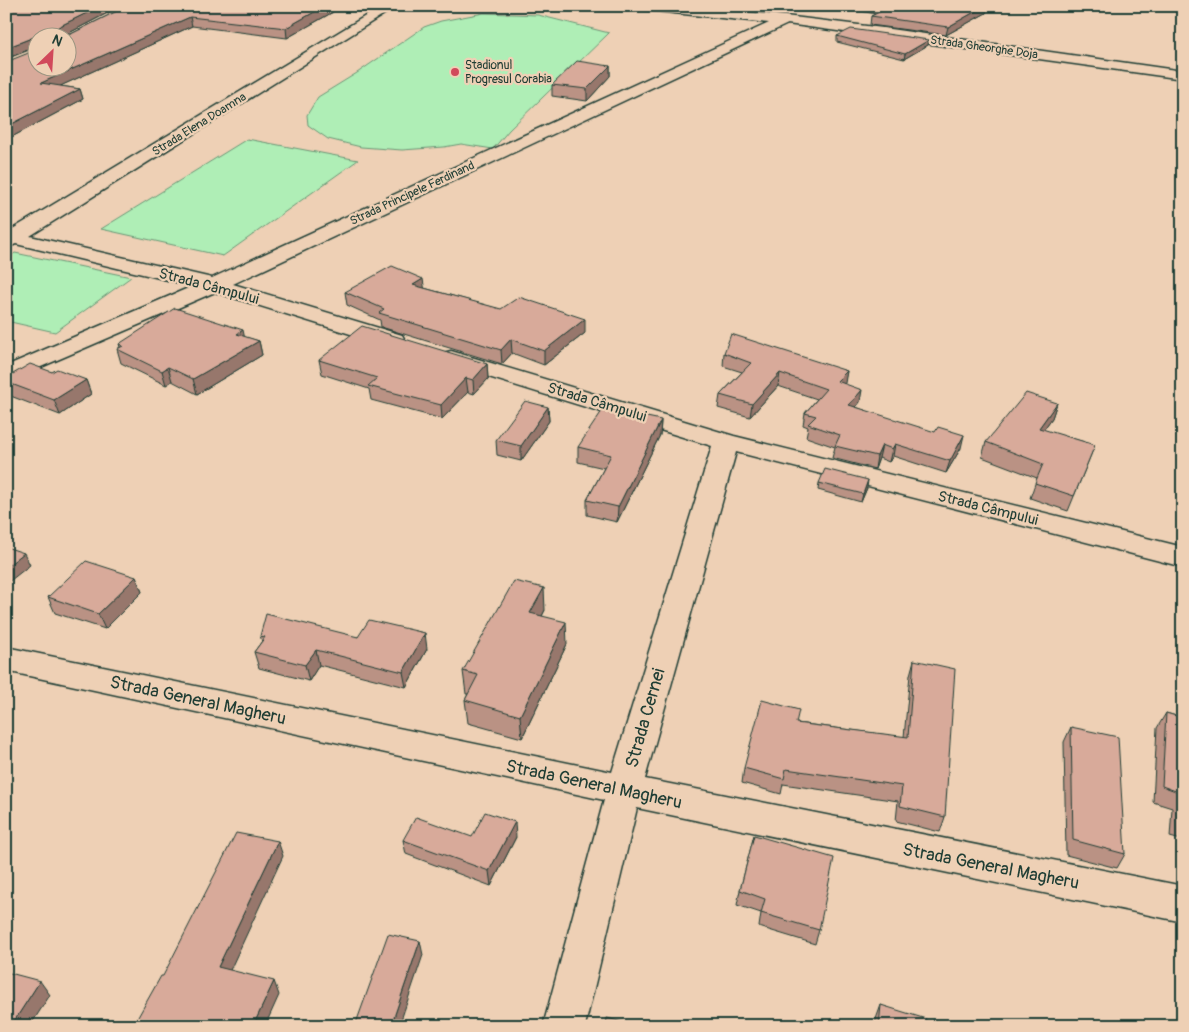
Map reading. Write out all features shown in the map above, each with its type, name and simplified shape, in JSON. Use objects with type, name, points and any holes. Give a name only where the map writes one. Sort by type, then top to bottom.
[{"type":"street","name":"Strada Elena Doamna","points":[[10,240],[391,6]]},
{"type":"street","name":"Strada Gheorghe Doja","points":[[644,6],[883,32],[1183,76]]},
{"type":"street","name":"Strada Principele Ferdinand","points":[[6,375],[214,285],[808,10]]},
{"type":"street","name":"Strada Câmpului","points":[[10,240],[214,285],[726,442],[1183,557]]},
{"type":"street","name":"Strada Cernei","points":[[564,1026],[624,790],[726,442]]},
{"type":"street","name":"Strada General Magheru","points":[[6,659],[624,790],[1183,904]]},
{"type":"green space","points":[[484,13],[538,15],[609,33],[509,130],[493,149],[461,144],[402,150],[361,147],[328,139],[308,125],[307,115],[318,97],[424,27],[441,21]]},
{"type":"green space","points":[[247,139],[358,160],[223,256],[101,229]]},
{"type":"green space","points":[[15,253],[131,277],[55,332],[6,321],[6,259]]},
{"type":"building","points":[[6,6],[101,6],[58,28],[28,28],[28,39],[6,48]]},
{"type":"building","points":[[127,6],[325,6],[286,28],[190,17],[78,67],[78,30]]},
{"type":"building","points":[[882,6],[985,6],[948,27],[871,16],[888,8]]},
{"type":"building","points":[[851,29],[929,40],[905,54],[837,36]]},
{"type":"building","points":[[28,53],[28,78],[52,78],[41,83],[80,89],[6,127],[6,62]]},
{"type":"building","points":[[577,61],[610,66],[587,89],[552,85]]},
{"type":"building","points":[[392,266],[423,279],[413,285],[501,309],[519,297],[585,319],[544,351],[511,339],[501,350],[379,313],[384,309],[345,292]]},
{"type":"building","points":[[175,308],[243,330],[237,334],[259,341],[193,379],[168,367],[162,371],[117,349],[123,346],[119,344]]},
{"type":"building","points":[[362,326],[487,364],[473,380],[466,378],[441,405],[368,386],[377,378],[319,360]]},
{"type":"building","points":[[731,334],[847,371],[837,381],[862,390],[849,405],[935,432],[938,427],[964,435],[950,461],[895,444],[892,449],[882,445],[877,456],[835,446],[840,435],[808,424],[816,416],[805,413],[826,389],[780,373],[752,404],[720,395],[751,363],[724,353]]},
{"type":"building","points":[[30,364],[52,372],[57,369],[86,380],[54,400],[6,382],[6,378]]},
{"type":"building","points":[[1026,393],[1057,403],[1039,428],[1095,445],[1074,496],[1035,483],[1043,464],[986,442]]},
{"type":"building","points":[[525,401],[548,407],[521,446],[496,440]]},
{"type":"building","points":[[604,408],[661,420],[618,507],[587,500],[611,455],[578,447]]},
{"type":"building","points":[[825,469],[868,480],[863,494],[819,483]]},
{"type":"building","points":[[6,547],[24,553],[6,567]]},
{"type":"building","points":[[86,561],[136,577],[98,614],[48,597]]},
{"type":"building","points":[[514,581],[544,588],[530,613],[566,622],[520,716],[465,700],[478,675],[463,671]]},
{"type":"building","points":[[266,614],[358,637],[369,620],[425,633],[403,672],[316,650],[305,665],[254,652],[265,637],[260,636]]},
{"type":"building","points":[[914,660],[955,669],[945,817],[900,806],[902,786],[786,769],[784,779],[744,768],[762,700],[799,710],[796,723],[908,737]]},
{"type":"building","points":[[1166,713],[1183,718],[1183,823],[1180,822],[1181,793],[1162,786]]},
{"type":"building","points":[[1071,727],[1118,737],[1125,854],[1073,840]]},
{"type":"building","points":[[485,812],[515,822],[489,871],[403,840],[416,817],[472,837]]},
{"type":"building","points":[[236,833],[278,841],[218,967],[274,981],[253,1026],[133,1026],[161,976],[163,976]]},
{"type":"building","points":[[754,835],[834,858],[819,930],[761,913],[765,899],[740,890]]},
{"type":"building","points":[[388,934],[420,941],[391,1026],[355,1026]]},
{"type":"building","points":[[6,972],[40,981],[11,1026],[6,1026]]},
{"type":"building","points":[[881,1005],[926,1019],[926,1026],[879,1026]]},
{"type":"building","points":[[607,1018],[638,1026],[606,1026]]},
{"type":"place","name":"Stadionul Progresul Corabia","points":[[455,72]]}]
